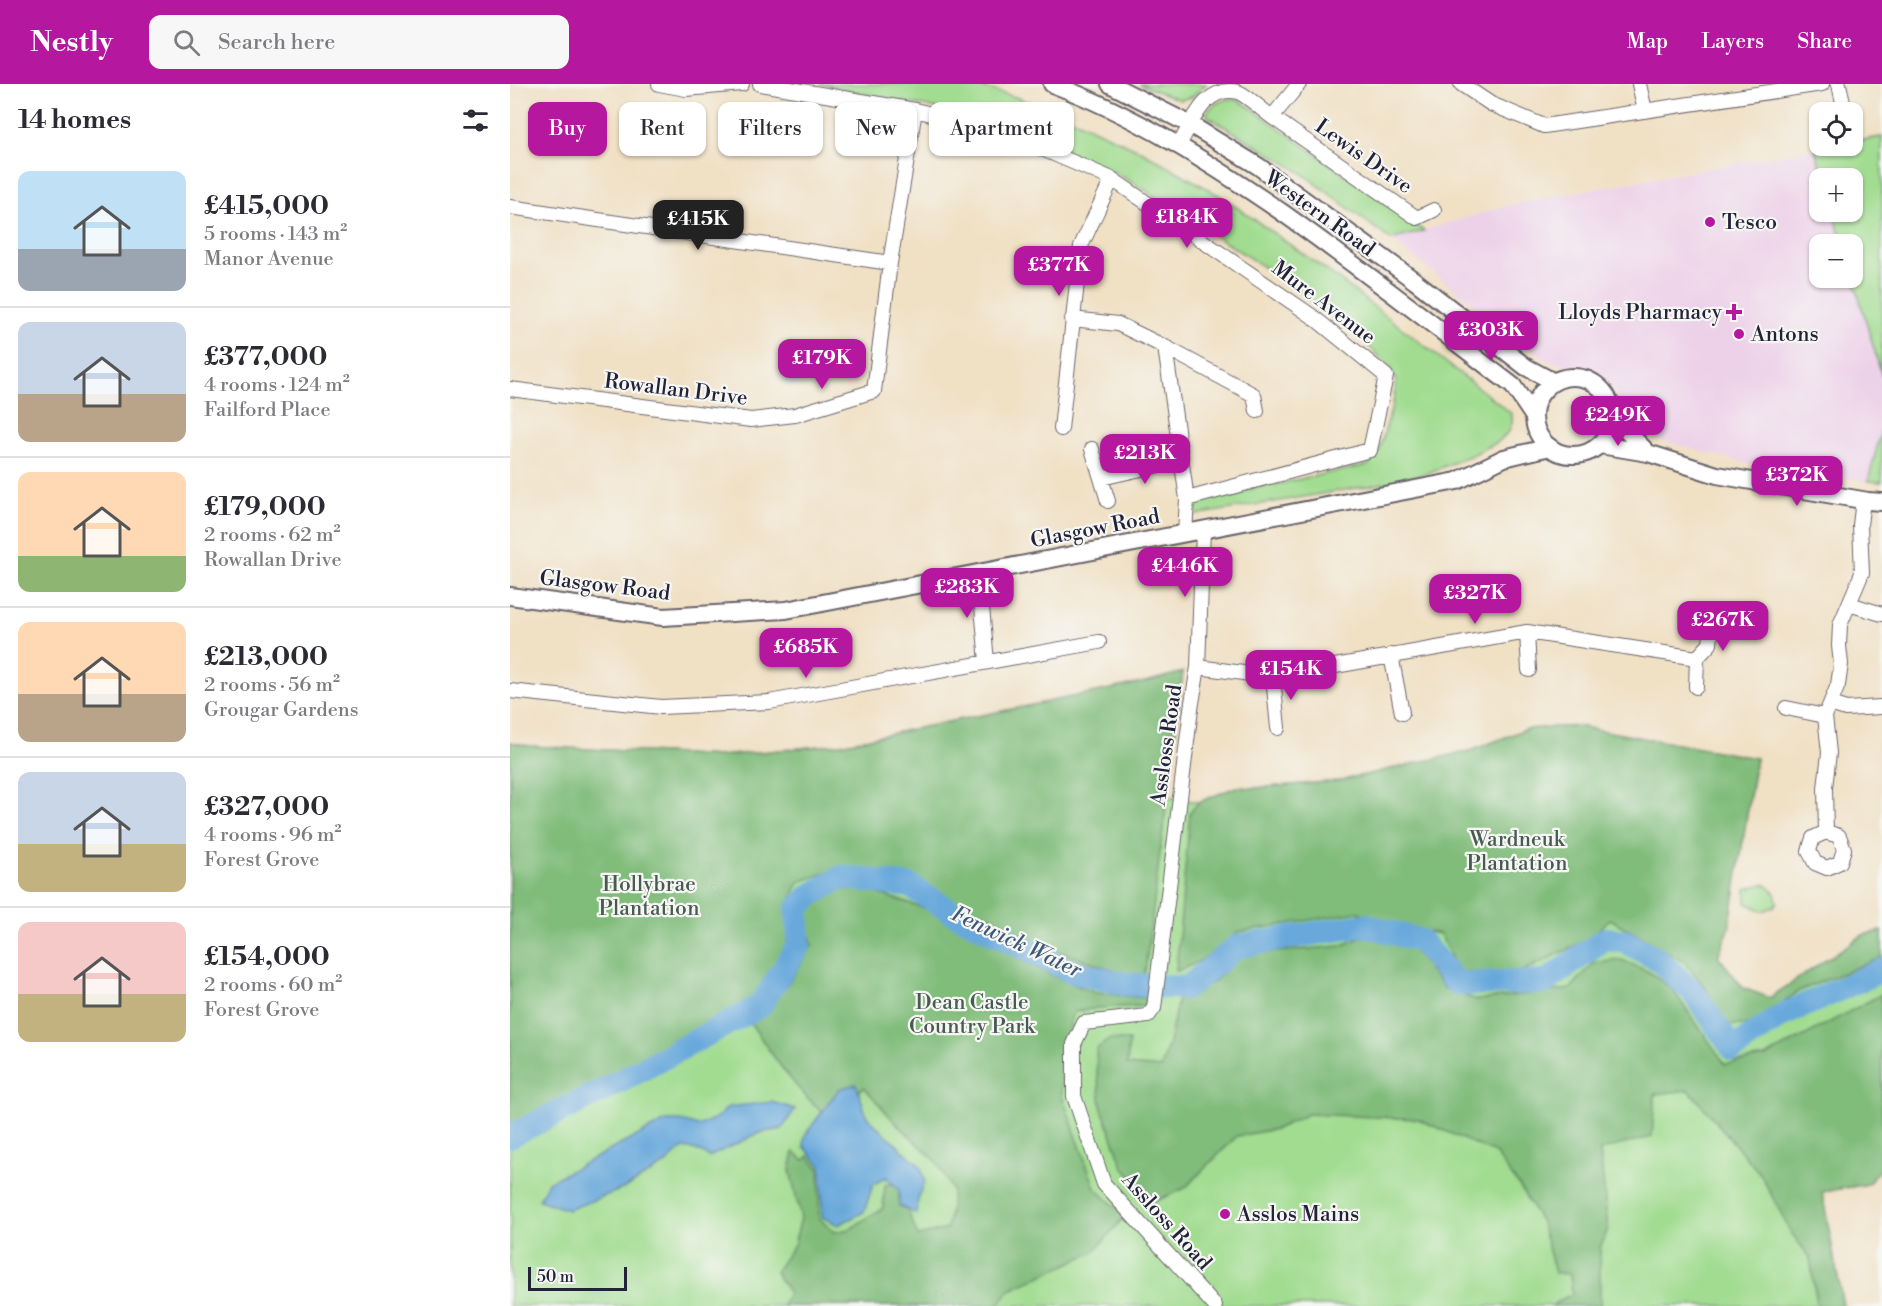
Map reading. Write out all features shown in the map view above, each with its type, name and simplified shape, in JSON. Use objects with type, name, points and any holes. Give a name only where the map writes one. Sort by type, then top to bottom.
[{"type":"main road","name":"Western Road","points":[[1052,84],[1077,93],[1179,145],[1223,172],[1298,224],[1512,386],[1535,423]]},
{"type":"main road","name":"Western Road","points":[[1110,84],[1191,124],[1267,172],[1526,367],[1554,382]]},
{"type":"main road","points":[[1570,377],[1583,378],[1595,384],[1605,394],[1612,416],[1606,436],[1600,445],[1591,451],[1569,455],[1559,453],[1542,440],[1535,423],[1537,400],[1547,386],[1554,382],[1570,377]]},
{"type":"main road","points":[[1612,416],[1648,453]]},
{"type":"main road","name":"Glasgow Road","points":[[1504,458],[1535,423]]},
{"type":"main road","points":[[1600,445],[1648,453],[1717,475],[1882,502]]},
{"type":"main road","name":"Glasgow Road","points":[[510,596],[663,617],[786,610],[1456,481],[1504,458],[1550,447]]},
{"type":"street","points":[[659,84],[686,89],[742,84]]},
{"type":"street","name":"Mure Avenue","points":[[760,84],[867,102]]},
{"type":"street","points":[[1179,145],[1200,107],[1214,92],[1227,90],[1238,92],[1272,117],[1299,84]]},
{"type":"street","points":[[1461,84],[1491,104],[1544,126],[1822,84]]},
{"type":"street","points":[[1639,84],[1646,111]]},
{"type":"street","points":[[1839,84],[1843,102]]},
{"type":"street","name":"Mure Avenue","points":[[917,111],[966,123],[1040,148],[1112,179],[1312,316],[1386,376],[1370,450],[1187,499]]},
{"type":"street","name":"Lewis Drive","points":[[1272,117],[1417,218],[1434,210]]},
{"type":"street","name":"Rowallan Drive","points":[[510,389],[751,420],[795,415],[874,391],[890,263],[907,156]]},
{"type":"street","points":[[1061,429],[1081,246],[1112,179]]},
{"type":"street","points":[[510,207],[890,263]]},
{"type":"street","points":[[1072,319],[1118,324],[1165,347],[1254,395],[1257,411]]},
{"type":"street","points":[[1165,347],[1187,499],[1185,534]]},
{"type":"street","points":[[1092,449],[1108,501]]},
{"type":"street","points":[[1101,478],[1181,460]]},
{"type":"street","points":[[1826,832],[1828,710],[1838,685],[1841,664],[1840,626],[1862,573],[1860,525],[1863,500]]},
{"type":"street","name":"Assloss Road","points":[[1203,530],[1198,668],[1154,1008],[1148,1016],[1084,1023],[1074,1044],[1074,1096],[1104,1184],[1215,1306]]},
{"type":"street","points":[[979,574],[987,662]]},
{"type":"street","points":[[1849,604],[1882,614]]},
{"type":"street","points":[[1695,687],[1697,658],[1710,644],[1712,623],[1737,627]]},
{"type":"street","points":[[1198,668],[1272,677],[1527,632],[1697,658]]},
{"type":"street","points":[[1527,632],[1529,670]]},
{"type":"street","points":[[510,691],[661,707],[769,702],[1099,642]]},
{"type":"street","points":[[1391,655],[1402,712]]},
{"type":"street","points":[[1272,677],[1278,728]]},
{"type":"street","points":[[1786,708],[1828,710],[1881,707]]},
{"type":"shaded area","points":[[1809,150],[1809,156],[1817,156],[1821,168],[1809,168],[1809,222],[1838,222],[1840,234],[1809,234],[1809,288],[1857,288],[1882,376],[1882,429],[1868,481],[1764,468],[1657,439],[1640,426],[1624,409],[1610,385],[1601,376],[1579,366],[1548,361],[1391,240],[1513,204]]},
{"type":"green space","points":[[819,84],[971,84],[1028,102],[929,102],[929,107],[917,105],[917,102],[904,102]]},
{"type":"green space","points":[[1139,84],[1206,84],[1192,97],[1180,100]]},
{"type":"green space","points":[[1227,99],[1238,100],[1251,108],[1424,231],[1391,240],[1299,171],[1207,116],[1208,110]]},
{"type":"green space","points":[[1074,120],[1143,152],[1222,197],[1336,277],[1512,414],[1509,431],[1498,442],[1428,473],[1392,482],[1196,515],[1193,505],[1199,500],[1368,465],[1379,452],[1394,399],[1396,381],[1391,369],[1366,343],[1335,318],[1276,275],[1110,170],[1074,155]]},
{"type":"green space","points":[[1882,137],[1882,376],[1856,288],[1863,288],[1863,234],[1840,234],[1836,222],[1863,222],[1863,168],[1821,168],[1817,156],[1863,156],[1863,140]]},
{"type":"green space","points":[[1882,429],[1882,482],[1868,481]]},
{"type":"green space","name":"Dean Castle Country Park","points":[[1183,672],[1167,797],[1199,802],[1236,787],[1255,788],[1339,781],[1473,750],[1526,729],[1576,726],[1756,758],[1729,929],[1718,956],[1743,988],[1769,998],[1863,935],[1882,931],[1882,1166],[1868,1184],[1822,1192],[1843,1306],[510,1306],[510,742],[529,746],[720,756],[840,744],[1150,681]]},
{"type":"green space","name":"Hollybrae Plantation","points":[[1183,672],[1144,980],[1028,941],[989,916],[959,907],[935,889],[864,870],[831,871],[799,882],[789,904],[787,946],[762,992],[683,1039],[510,1126],[510,742],[529,746],[720,756],[840,744],[1150,681]]},
{"type":"green space","name":"Wardneuk Plantation","points":[[1576,726],[1756,758],[1729,929],[1718,956],[1743,988],[1770,998],[1863,935],[1882,931],[1882,957],[1799,991],[1753,1025],[1731,1025],[1720,1016],[1706,988],[1684,962],[1610,919],[1587,940],[1517,974],[1458,972],[1440,934],[1397,926],[1358,912],[1238,932],[1209,955],[1176,971],[1190,812],[1199,802],[1236,787],[1255,788],[1339,781],[1473,750],[1526,729]]},
{"type":"green space","points":[[1763,884],[1773,891],[1777,903],[1763,911],[1746,903],[1746,889]]},
{"type":"green space","points":[[831,889],[867,890],[937,912],[972,934],[1051,975],[1096,993],[1145,998],[1145,1006],[1098,1008],[1074,1012],[1063,1050],[1062,1096],[1095,1188],[1125,1216],[1094,1252],[1010,1290],[998,1306],[783,1306],[789,1293],[775,1272],[794,1245],[801,1218],[790,1170],[794,1152],[804,1160],[809,1156],[819,1168],[819,1218],[834,1232],[850,1229],[883,1208],[885,1185],[902,1182],[910,1195],[909,1214],[918,1236],[947,1229],[951,1208],[952,1190],[935,1160],[892,1119],[864,1087],[826,1115],[794,1083],[749,1021],[778,997],[799,966],[812,945],[808,912],[815,902]]},
{"type":"green space","points":[[1370,934],[1412,948],[1445,989],[1477,1000],[1570,989],[1594,963],[1622,960],[1649,972],[1672,989],[1725,1064],[1765,1057],[1882,994],[1882,1166],[1868,1184],[1822,1192],[1843,1306],[1817,1306],[1810,1258],[1790,1231],[1761,1175],[1689,1090],[1655,1094],[1652,1137],[1600,1150],[1608,1229],[1600,1248],[1600,1306],[1553,1306],[1572,1294],[1570,1274],[1555,1273],[1541,1222],[1520,1187],[1495,1153],[1418,1119],[1308,1114],[1276,1129],[1237,1136],[1185,1188],[1151,1203],[1123,1167],[1101,1106],[1096,1049],[1110,1039],[1129,1041],[1127,1065],[1161,1068],[1178,999],[1214,982],[1241,955],[1340,946]]},
{"type":"water","points":[[856,1084],[867,1117],[920,1166],[925,1182],[919,1194],[916,1214],[899,1206],[899,1190],[886,1177],[873,1185],[864,1212],[838,1225],[822,1217],[821,1166],[804,1146],[805,1135],[839,1089]]},
{"type":"water","points":[[772,1102],[795,1109],[782,1129],[759,1133],[709,1157],[697,1150],[683,1148],[664,1165],[625,1188],[568,1210],[539,1200],[548,1182],[666,1121],[681,1121],[698,1126],[718,1117],[728,1107]]},
{"type":"waterway","name":"Fenwick Water","points":[[510,1136],[604,1090],[760,1006],[799,945],[797,909],[808,897],[841,877],[910,886],[957,915],[1070,971],[1124,984],[1186,988],[1238,946],[1365,925],[1421,941],[1457,984],[1545,982],[1605,939],[1624,941],[1657,959],[1692,991],[1733,1049],[1783,1015],[1882,970]]},
{"type":"place","name":"Tesco","points":[[1710,222]]},
{"type":"place","name":"Lloyds Pharmacy","points":[[1734,312]]},
{"type":"place","name":"Antons","points":[[1739,334]]},
{"type":"place","name":"Asslos Mains","points":[[1225,1214]]}]
